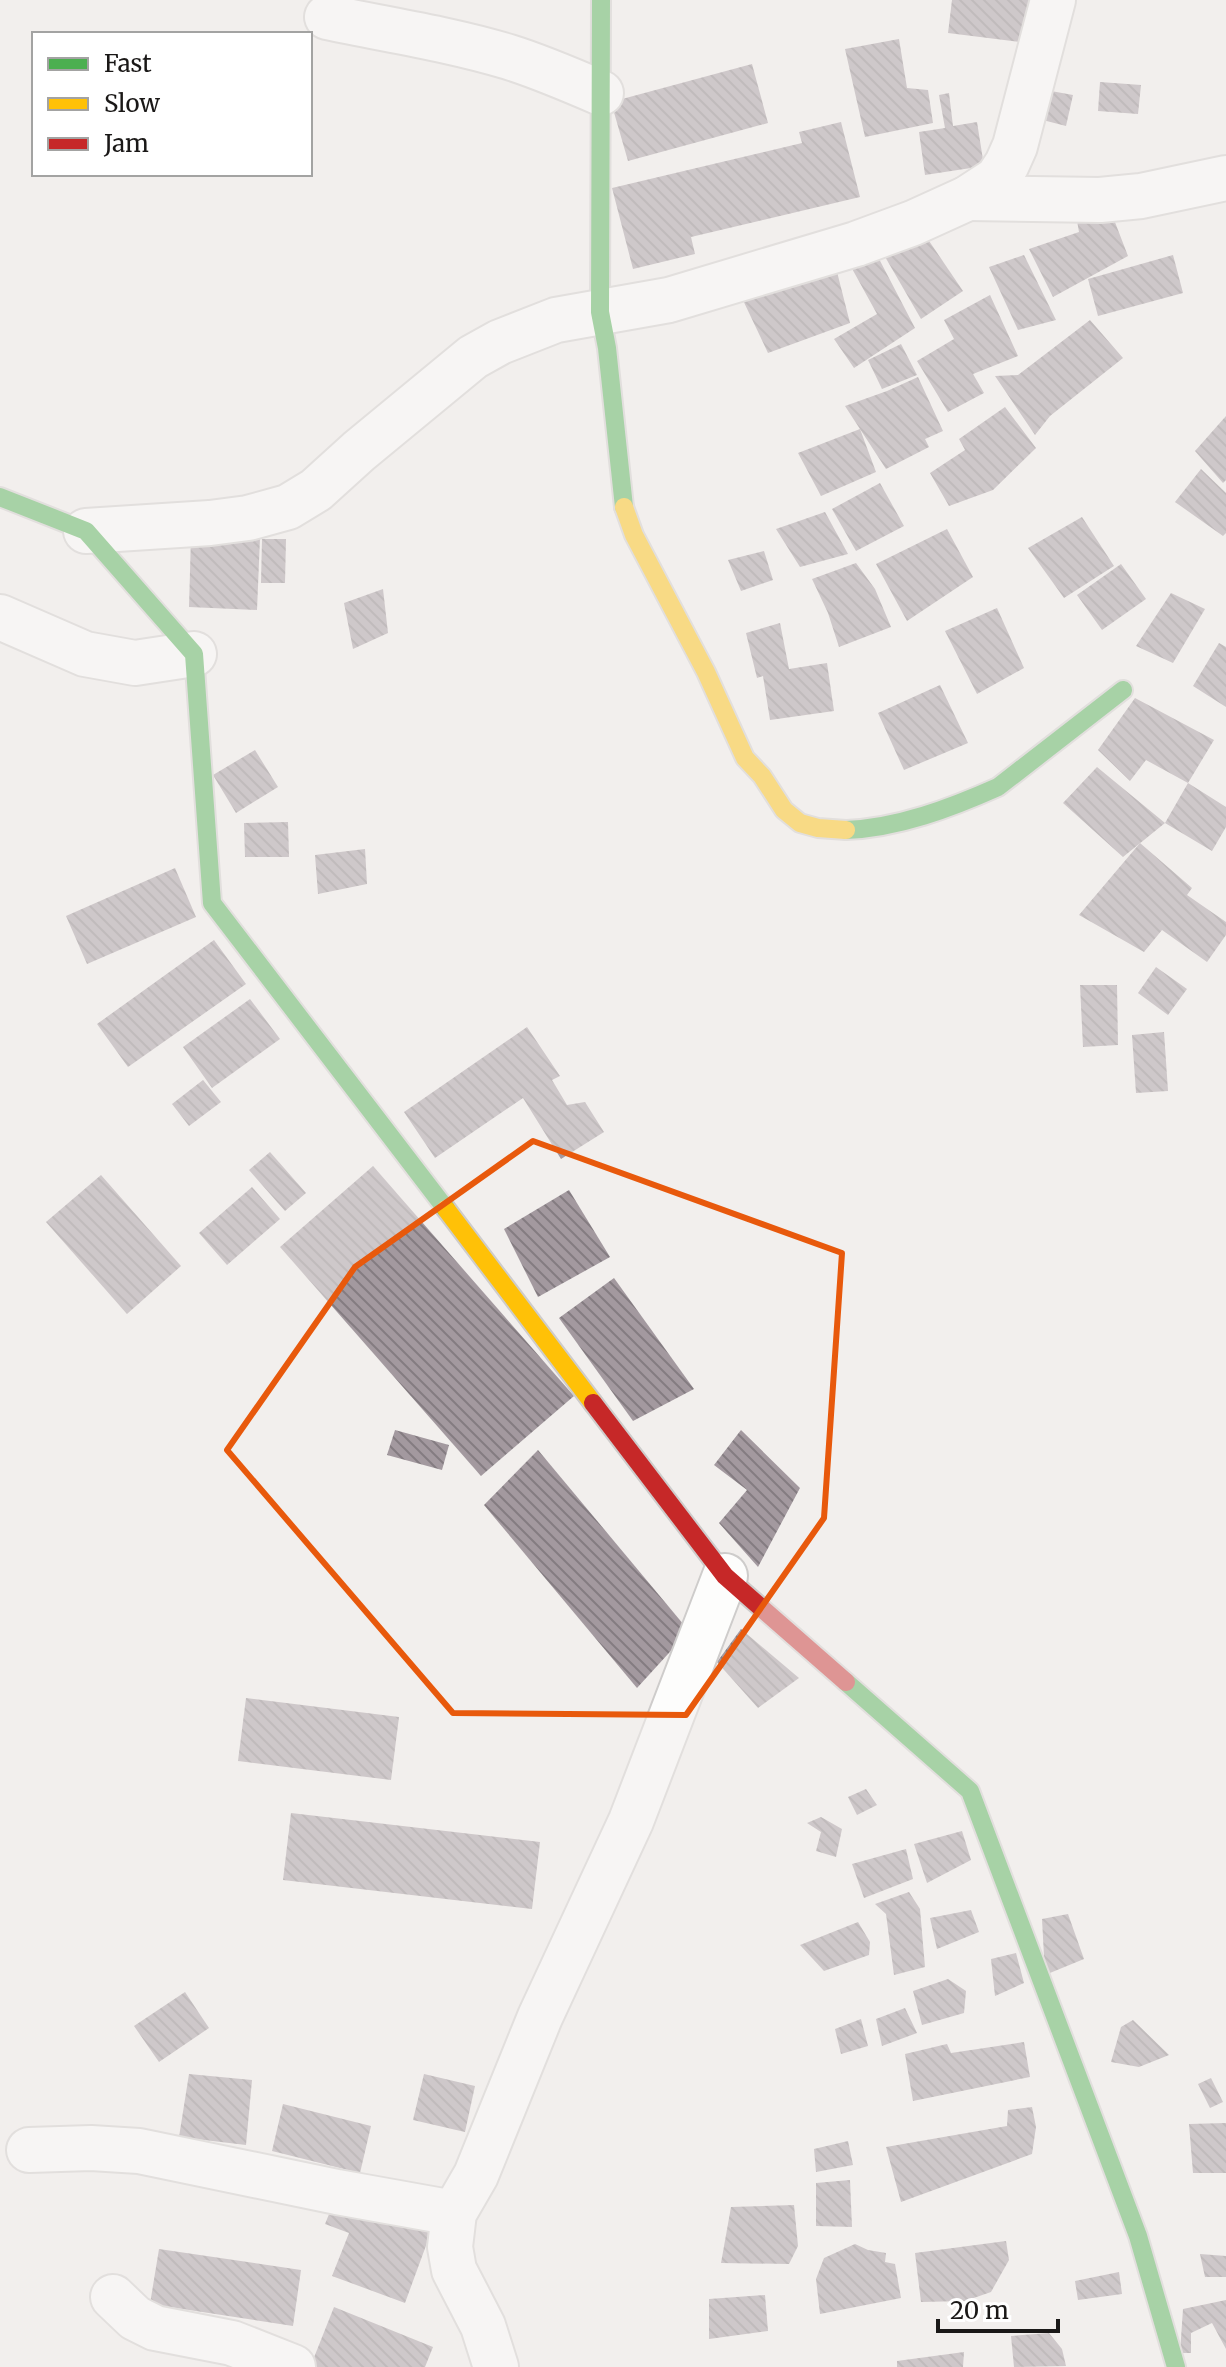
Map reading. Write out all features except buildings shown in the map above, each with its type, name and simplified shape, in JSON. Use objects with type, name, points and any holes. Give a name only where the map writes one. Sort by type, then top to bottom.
[{"type":"street","points":[[601,0],[600,312],[607,348],[624,508],[634,535],[706,672],[745,758],[762,776],[784,810],[800,823],[818,828],[862,829],[903,821],[976,797],[1020,772],[1123,690]]},
{"type":"street","points":[[0,497],[86,531],[210,523],[248,518],[288,507],[316,490],[473,357],[500,342],[556,320],[669,300],[750,277],[856,244],[968,198],[997,179],[1015,146],[1053,0]]},
{"type":"street","points":[[327,17],[506,56],[601,93]]},
{"type":"street","points":[[968,198],[1100,200],[1141,196],[1226,178]]},
{"type":"street","points":[[86,531],[194,654],[212,903],[725,1576],[970,1791],[1138,2236],[1176,2367]]},
{"type":"street","points":[[0,617],[85,654],[135,663],[194,654]]},
{"type":"street","points":[[496,2367],[483,2326],[454,2270],[450,2247],[454,2213],[476,2175],[540,2017],[631,1821],[725,1576]]},
{"type":"street","points":[[29,2150],[91,2148],[139,2151],[454,2213]]},
{"type":"street","points":[[113,2297],[135,2318],[155,2328],[232,2343],[293,2367]]},
{"type":"highlighted area","points":[[533,1141],[842,1253],[824,1518],[686,1715],[453,1713],[227,1450],[355,1267]]},
{"type":"traffic: fast","points":[[601,0],[600,312],[607,348],[624,507]]},
{"type":"traffic: fast","points":[[0,497],[86,531],[194,654],[212,903],[446,1209]]},
{"type":"traffic: fast","points":[[846,830],[924,816],[998,787],[1123,690]]},
{"type":"traffic: fast","points":[[846,1682],[970,1791],[1138,2236],[1176,2367]]},
{"type":"traffic: slow","points":[[624,507],[634,535],[706,672],[745,758],[762,776],[784,810],[800,823],[846,830]]},
{"type":"traffic: slow","points":[[446,1209],[593,1403]]},
{"type":"traffic: jam","points":[[593,1403],[725,1576],[846,1682]]}]
